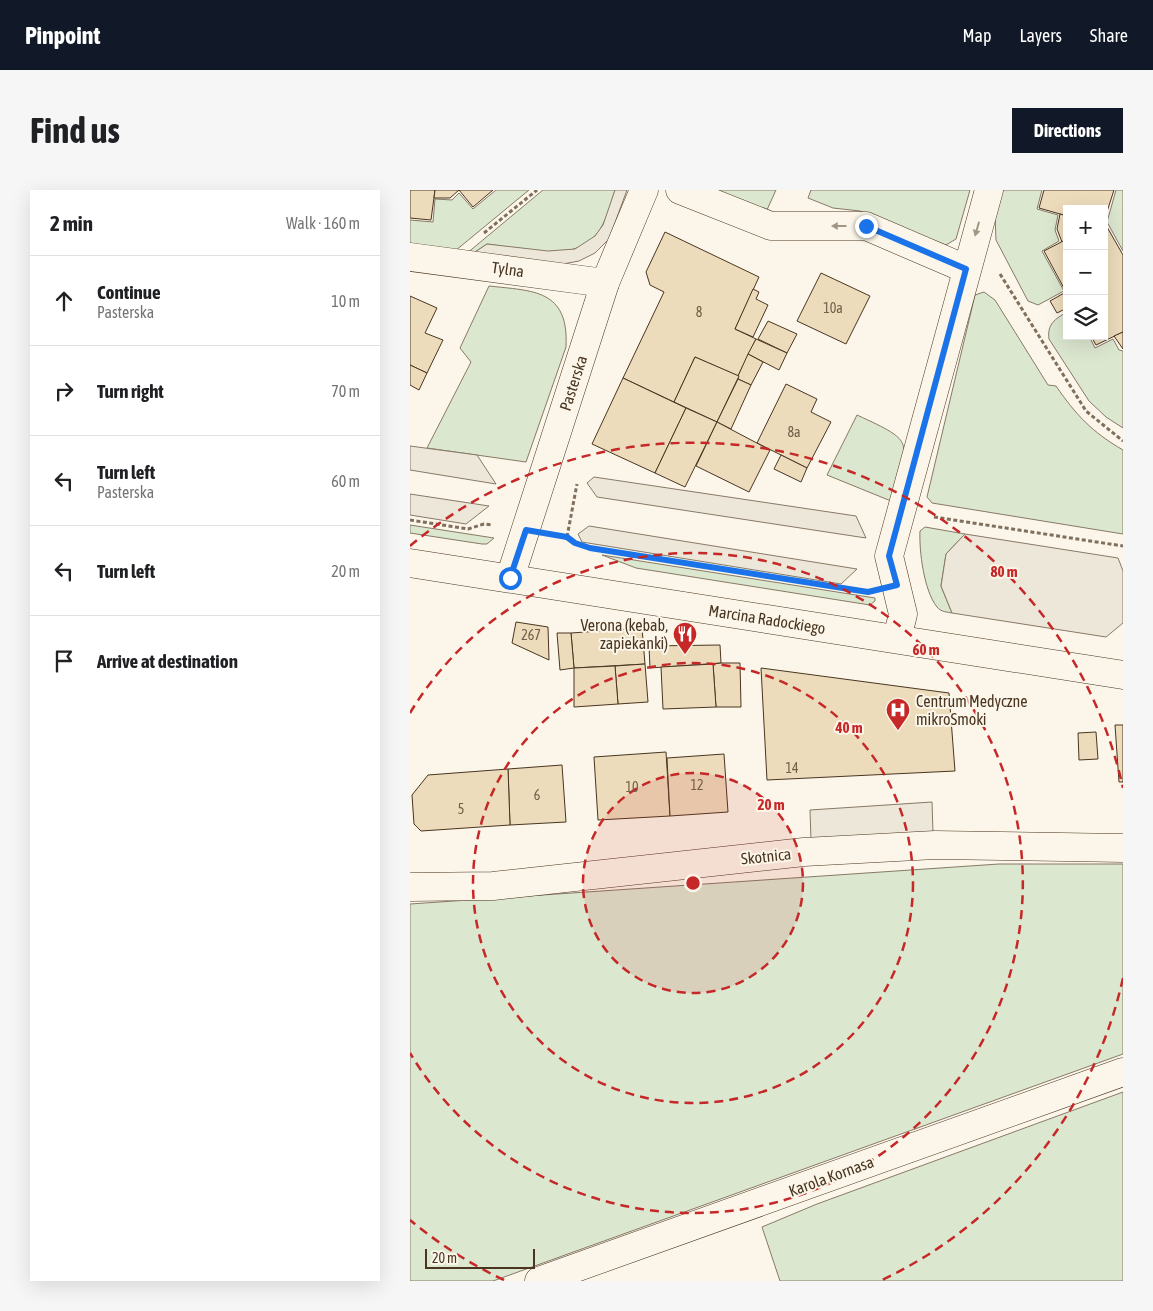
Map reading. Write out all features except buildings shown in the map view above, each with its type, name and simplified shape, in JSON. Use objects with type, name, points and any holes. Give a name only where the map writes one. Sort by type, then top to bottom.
[{"type":"street","name":"Pasterska","points":[[510,578],[605,283],[644,190]]},
{"type":"street","points":[[680,190],[771,226],[866,226],[966,269]]},
{"type":"street","points":[[897,639],[903,614],[889,556],[989,190]]},
{"type":"street","name":"Tylna","points":[[410,257],[451,260],[605,283]]},
{"type":"street","name":"Marcina Radockiego","points":[[410,563],[1123,675]]},
{"type":"street","name":"Skotnica","points":[[410,887],[493,886],[795,853],[916,846],[1123,848]]},
{"type":"street","name":"Karola Kornasa","points":[[539,1281],[1123,1072]]},
{"type":"path","points":[[451,260],[537,190]]},
{"type":"path","points":[[976,236],[1086,411],[1123,440]]},
{"type":"path","points":[[928,516],[1123,546]]},
{"type":"path","points":[[410,520],[468,529],[484,524],[526,530],[567,537],[575,543],[590,548],[868,592],[897,585]]},
{"type":"green space","points":[[496,190],[529,190],[455,251],[410,246],[410,220],[433,222],[435,199],[452,200],[459,193],[473,209]]},
{"type":"green space","points":[[543,190],[615,190],[602,226],[595,236],[584,245],[572,250],[544,252],[487,244],[472,254],[466,254]]},
{"type":"green space","points":[[711,190],[776,190],[766,212]]},
{"type":"green space","points":[[811,190],[970,190],[956,239],[946,245],[860,211],[833,208],[808,198]]},
{"type":"green space","points":[[1002,190],[1042,190],[1037,209],[1058,215],[1055,230],[1059,241],[1042,251],[1063,292],[1038,305],[1028,301],[996,240],[995,215]]},
{"type":"green space","points":[[1116,190],[1123,190],[1123,251],[1108,224]]},
{"type":"green space","points":[[489,286],[520,289],[545,297],[555,304],[561,314],[565,328],[566,347],[526,462],[427,448],[471,362],[460,348]]},
{"type":"green space","points":[[984,292],[995,300],[1048,385],[1056,386],[1085,422],[1123,450],[1123,534],[932,503],[927,497],[975,295]]},
{"type":"green space","points":[[1063,314],[1063,340],[1091,340],[1095,348],[1113,339],[1119,350],[1123,351],[1123,428],[1106,417],[1089,401],[1049,339],[1049,329]]},
{"type":"green space","points":[[857,415],[877,424],[899,438],[903,446],[904,454],[891,501],[827,475]]},
{"type":"green space","points":[[410,525],[494,538],[487,544],[482,544],[410,533]]},
{"type":"green space","points":[[925,527],[965,534],[946,554],[941,586],[952,613],[939,609],[932,600],[929,591],[923,571],[920,549],[920,531]]},
{"type":"green space","points":[[602,555],[875,598],[875,601],[870,605],[636,568]]},
{"type":"green space","points":[[999,864],[1123,864],[1123,1054],[493,1281],[410,1281],[410,904]]},
{"type":"green space","points":[[1123,1092],[1123,1281],[780,1281],[762,1227],[817,1204]]},
{"type":"shaded area","points":[[615,190],[627,190],[609,239],[595,253],[579,261],[563,264],[472,254],[487,244],[548,251],[575,249],[595,236],[603,225]]},
{"type":"shaded area","points":[[410,446],[477,455],[496,484],[410,470]]},
{"type":"shaded area","points":[[594,477],[856,516],[866,538],[597,497],[587,483]]},
{"type":"shaded area","points":[[410,494],[489,506],[466,524],[410,515]]},
{"type":"shaded area","points":[[589,526],[857,569],[841,584],[582,542],[578,534]]},
{"type":"shaded area","points":[[965,534],[1118,558],[1123,571],[1123,623],[1106,637],[952,613],[941,586],[946,554]]},
{"type":"shaded area","points":[[932,802],[933,833],[811,841],[810,810]]},
{"type":"place","name":"Verona (kebab, zapiekanki)","points":[[685,655]]},
{"type":"place","name":"Centrum Medyczne mikroSmoki","points":[[898,731]]},
{"type":"route","points":[[510,578],[526,530],[567,537],[575,543],[590,548],[868,592],[897,585],[889,556],[966,269],[866,226]]}]
